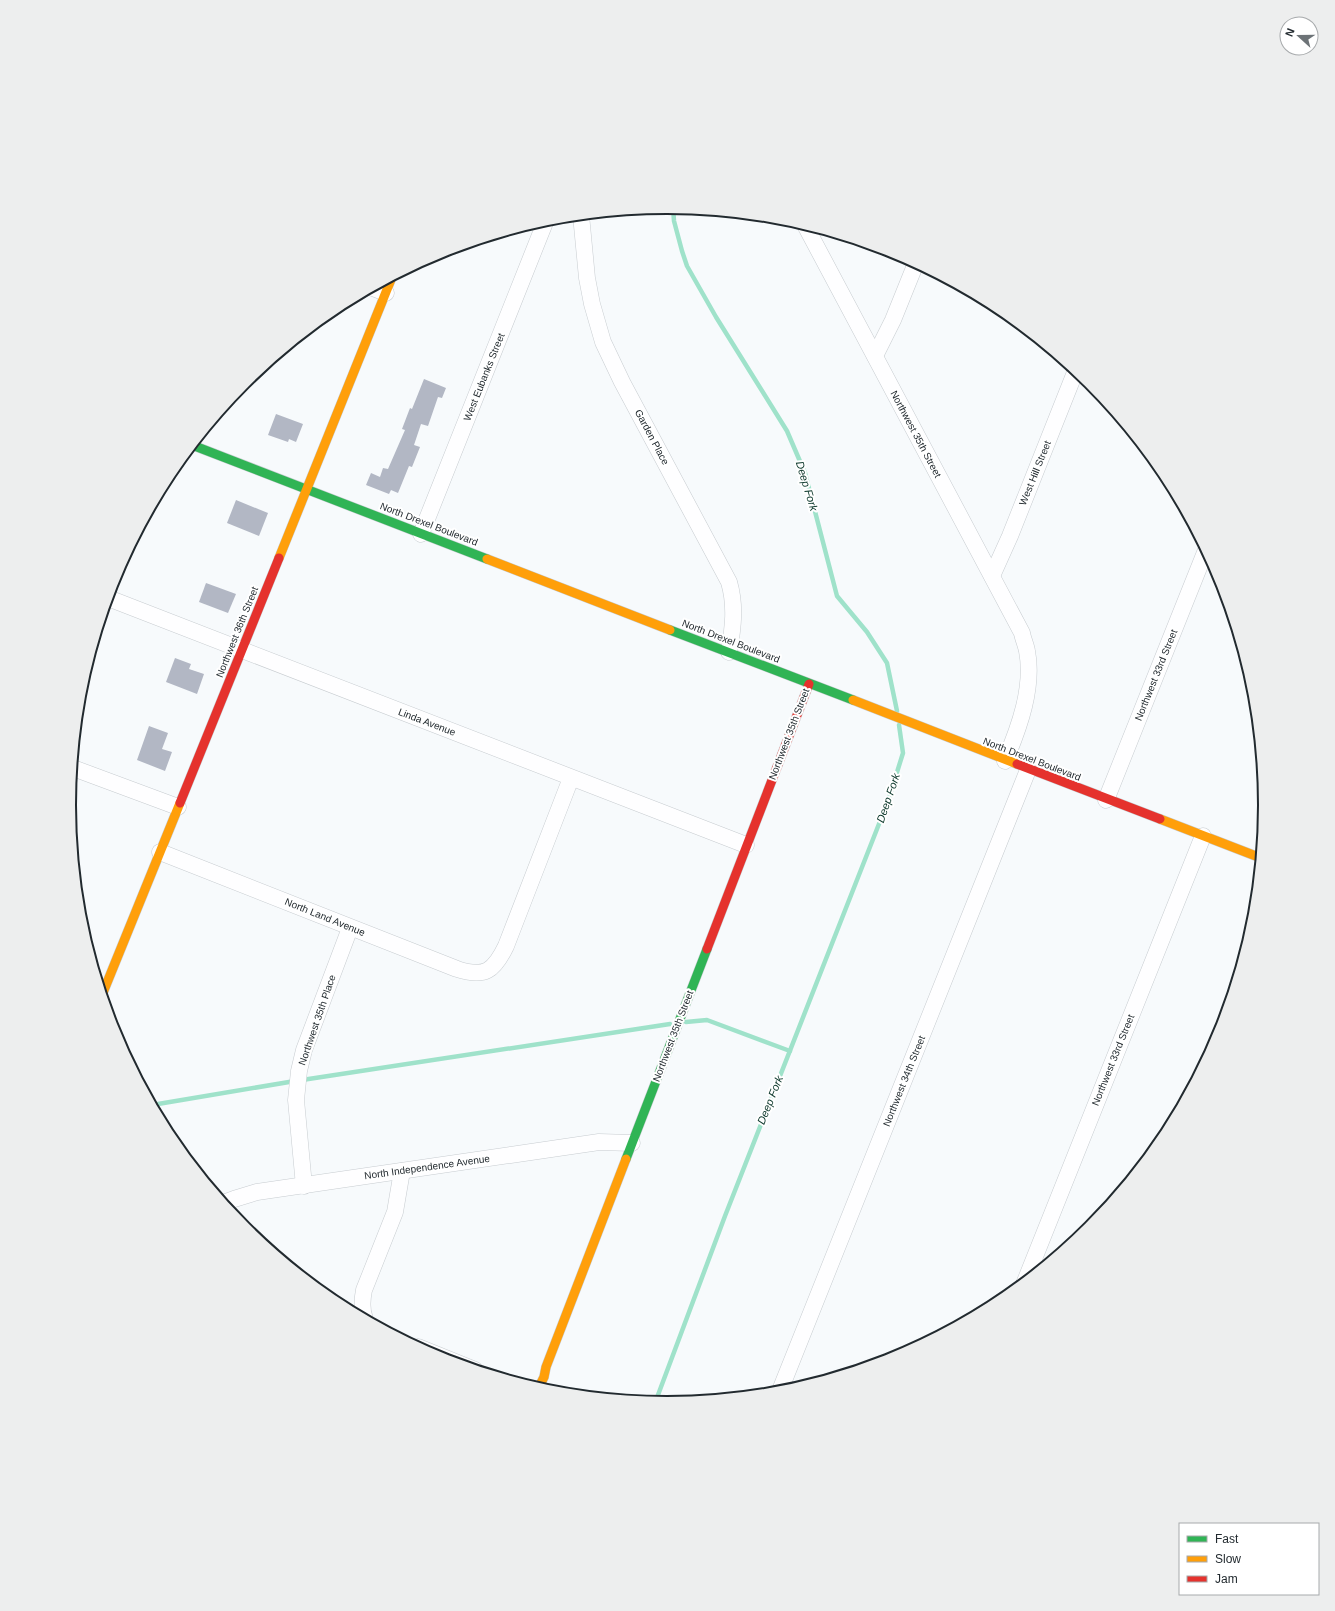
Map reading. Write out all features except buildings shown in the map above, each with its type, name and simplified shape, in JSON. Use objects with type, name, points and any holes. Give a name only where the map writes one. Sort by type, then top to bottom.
[{"type":"street","name":"Garden Place","points":[[581,220],[587,278],[592,304],[604,342],[614,365],[729,582],[734,607],[733,632],[729,652]]},
{"type":"street","name":"West Eubanks Street","points":[[421,534],[543,227]]},
{"type":"street","name":"Northwest 35th Street","points":[[808,231],[1022,634],[1029,663],[1029,679],[1025,702],[1012,745],[1005,760]]},
{"type":"street","points":[[875,356],[893,320],[914,268]]},
{"type":"street","name":"Northwest 36th Street","points":[[105,988],[306,489],[379,290]]},
{"type":"street","name":"West Hill Street","points":[[992,576],[1010,536],[1074,376]]},
{"type":"street","name":"North Drexel Boulevard","points":[[197,447],[863,704],[1028,770],[1257,856]]},
{"type":"street","name":"Northwest 33rd Street","points":[[1106,800],[1204,556]]},
{"type":"street","name":"Linda Avenue","points":[[113,600],[746,845]]},
{"type":"street","name":"Northwest 35th Street","points":[[541,1383],[809,684]]},
{"type":"street","points":[[77,769],[178,807]]},
{"type":"street","name":"Northwest 34th Street","points":[[782,1386],[1028,770]]},
{"type":"street","name":"North Land Avenue","points":[[160,852],[350,928],[469,973],[476,973],[491,969],[496,964],[506,946],[571,778]]},
{"type":"street","name":"Northwest 33rd Street","points":[[1027,1275],[1203,836]]},
{"type":"street","name":"Northwest 35th Place","points":[[304,1186],[296,1096],[299,1071],[304,1050],[350,928]]},
{"type":"street","name":"North Independence Avenue","points":[[228,1201],[257,1192],[599,1142],[632,1143]]},
{"type":"street","points":[[362,1312],[364,1290],[395,1212],[402,1171]]},
{"type":"waterway","name":"Deep Fork","points":[[674,214],[674,221],[687,266],[716,317],[787,431],[805,473],[837,596],[867,632],[887,663],[897,711]]},
{"type":"waterway","name":"Deep Fork","points":[[657,1397],[725,1216],[888,801],[903,753],[899,725]]},
{"type":"waterway","points":[[686,1022],[707,1020],[790,1051]]},
{"type":"waterway","points":[[302,1080],[670,1024]]},
{"type":"waterway","points":[[157,1104],[295,1081]]},
{"type":"traffic: fast","points":[[197,447],[487,559]]},
{"type":"traffic: fast","points":[[670,630],[853,700]]},
{"type":"traffic: fast","points":[[626,1159],[707,949]]},
{"type":"traffic: slow","points":[[279,558],[389,284]]},
{"type":"traffic: slow","points":[[487,559],[670,630]]},
{"type":"traffic: slow","points":[[853,700],[1017,764]]},
{"type":"traffic: slow","points":[[105,988],[180,803]]},
{"type":"traffic: slow","points":[[1160,819],[1257,856]]},
{"type":"traffic: slow","points":[[541,1383],[626,1159]]},
{"type":"traffic: jam","points":[[180,803],[279,558]]},
{"type":"traffic: jam","points":[[707,949],[809,684]]},
{"type":"traffic: jam","points":[[1017,764],[1160,819]]}]
